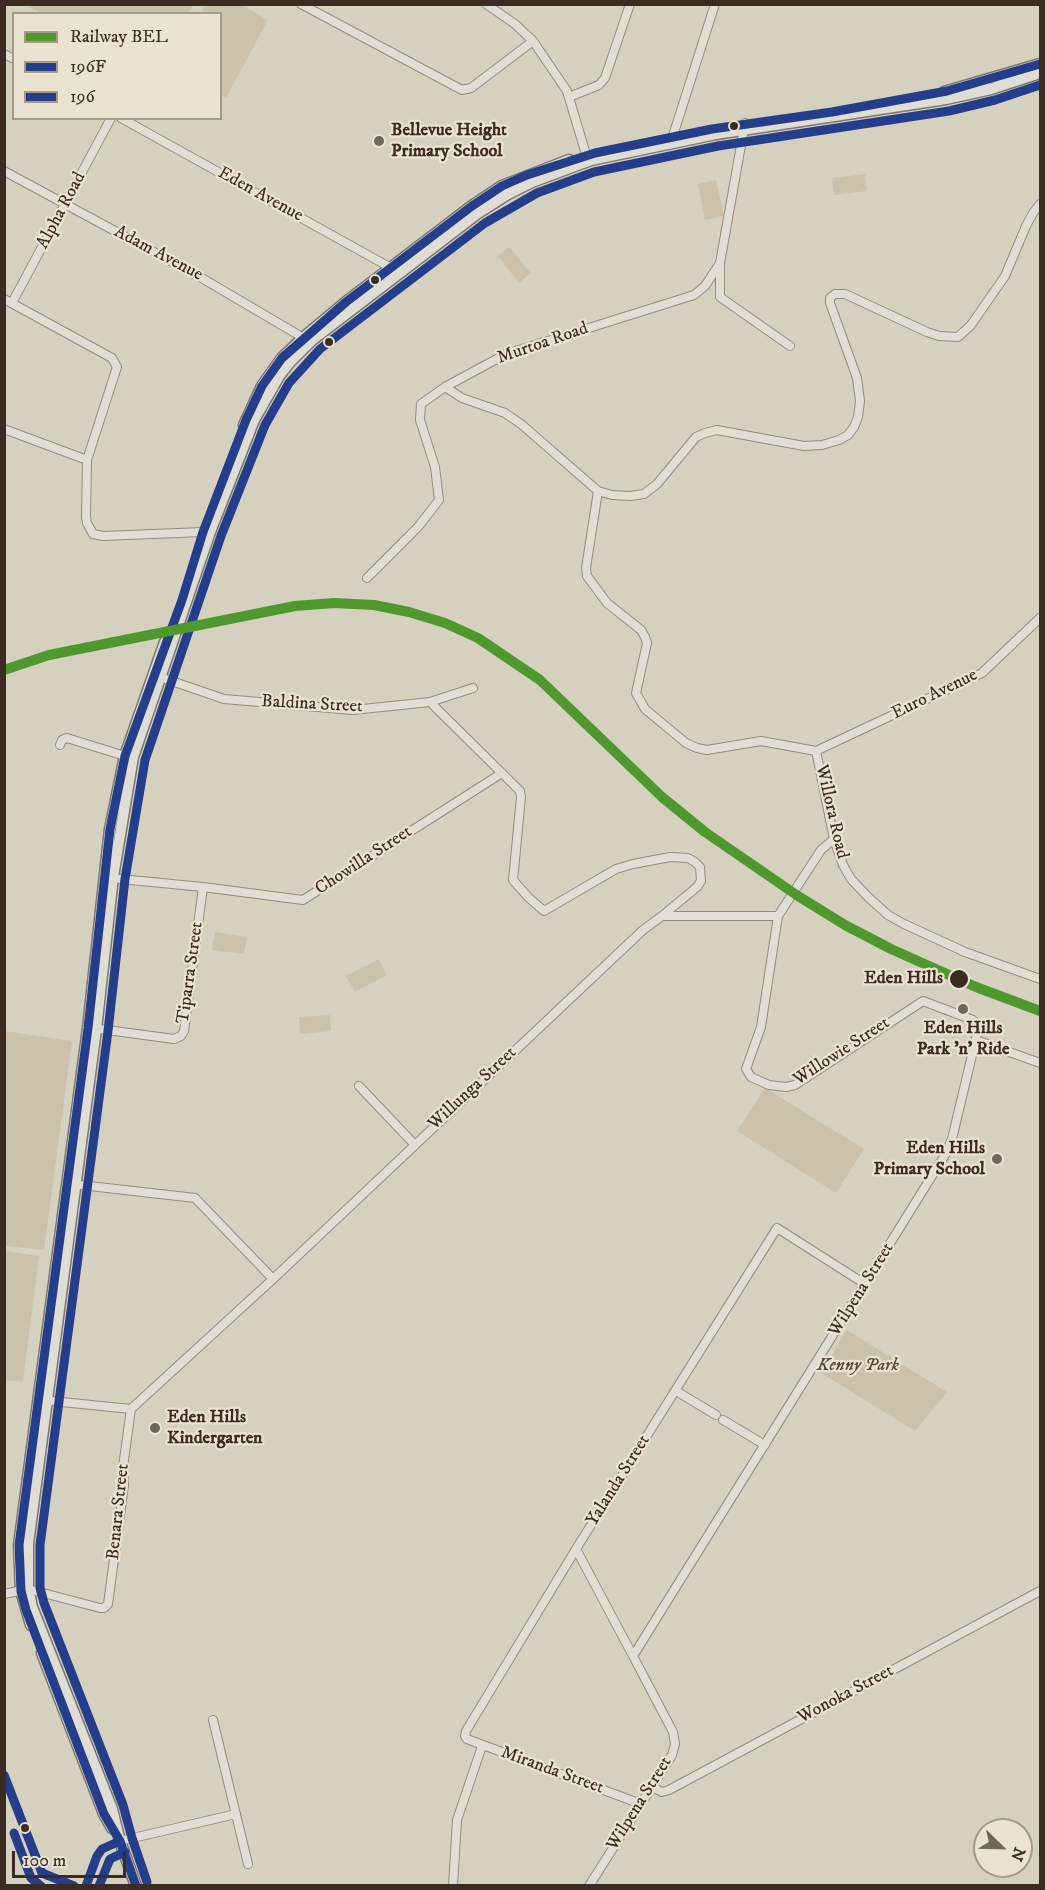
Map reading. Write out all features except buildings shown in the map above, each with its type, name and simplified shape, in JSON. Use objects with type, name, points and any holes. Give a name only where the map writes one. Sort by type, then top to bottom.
[{"type":"main road","points":[[136,1886],[120,1841],[104,1814],[33,1632],[19,1545],[43,1400],[110,878],[133,757],[203,532],[246,420],[262,386],[282,358],[394,271],[508,194],[587,158],[744,127],[947,92],[1041,64]]},
{"type":"main road","points":[[744,127],[957,97],[1041,73]]},
{"type":"main road","points":[[110,878],[110,829],[125,756],[254,420],[279,376],[306,340]]},
{"type":"street","points":[[301,4],[462,90],[471,88],[533,42]]},
{"type":"street","points":[[486,4],[515,24],[533,42],[567,91],[587,158]]},
{"type":"street","points":[[569,97],[599,85],[605,78],[630,4]]},
{"type":"street","points":[[671,142],[715,4]]},
{"type":"street","name":"Alpha Road","points":[[8,301],[65,204],[110,120]]},
{"type":"street","name":"Eden Avenue","points":[[125,120],[394,271]]},
{"type":"street","name":"Murtoa Road","points":[[367,578],[417,527],[439,500],[435,467],[420,420],[421,404],[445,387],[506,354],[694,295],[705,286],[720,263],[744,127]]},
{"type":"street","name":"Adam Avenue","points":[[4,171],[200,277],[306,340]]},
{"type":"street","points":[[445,387],[462,398],[505,413],[521,424],[598,491],[630,496],[644,494],[657,484],[696,437],[705,433],[717,430],[804,446],[822,445],[839,440],[848,435],[858,417],[860,401],[857,378],[830,298],[835,294],[845,294],[927,332],[939,336],[958,337],[971,326],[1005,276],[1029,219],[1041,204]]},
{"type":"street","points":[[720,263],[720,297],[790,346]]},
{"type":"street","points":[[8,301],[112,358],[117,367],[87,460],[86,517],[93,534],[103,536],[203,532]]},
{"type":"street","points":[[4,429],[87,460]]},
{"type":"street","name":"Willora Road","points":[[598,491],[586,568],[587,576],[607,603],[641,630],[645,637],[646,648],[636,686],[639,702],[686,743],[697,748],[707,750],[747,742],[770,741],[816,751],[834,839],[847,874],[868,897],[888,915],[966,952],[1041,979]]},
{"type":"street","name":"Euro Avenue","points":[[816,751],[982,673],[1041,618]]},
{"type":"street","name":"Baldina Street","points":[[157,676],[224,699],[354,710],[430,702],[473,688]]},
{"type":"street","points":[[430,702],[502,773]]},
{"type":"street","points":[[60,745],[62,740],[67,738],[125,756]]},
{"type":"street","name":"Chowilla Street","points":[[110,878],[303,900],[502,773]]},
{"type":"street","name":"Willunga Street","points":[[130,1409],[273,1279],[644,930],[697,887],[701,881],[700,867],[688,858],[670,857],[633,864],[616,869],[544,911],[513,880],[521,797],[520,791],[502,773]]},
{"type":"street","points":[[662,916],[778,916],[821,850],[834,839]]},
{"type":"street","name":"Tiparra Street","points":[[92,1028],[174,1039],[181,1036],[184,1031],[203,887]]},
{"type":"street","name":"Willowie Street","points":[[778,916],[761,1027],[746,1069],[752,1077],[769,1085],[786,1088],[795,1085],[923,1001],[973,1020],[978,1030]]},
{"type":"street","name":"Wilpena Street","points":[[633,1656],[945,1155],[952,1139],[978,1030]]},
{"type":"street","points":[[976,1040],[1041,1063]]},
{"type":"street","points":[[359,1086],[414,1144]]},
{"type":"street","points":[[70,1184],[195,1198],[273,1279]]},
{"type":"street","name":"Yalanda Street","points":[[465,1736],[576,1549],[777,1228],[866,1284]]},
{"type":"street","points":[[676,1391],[765,1445]]},
{"type":"street","points":[[43,1400],[130,1409]]},
{"type":"street","name":"Benara Street","points":[[25,1590],[100,1608],[108,1604],[124,1485],[123,1467],[130,1409]]},
{"type":"street","name":"Wilpena Street","points":[[576,1549],[673,1732],[675,1744],[672,1755],[589,1886]]},
{"type":"street","points":[[4,1594],[25,1590]]},
{"type":"street","name":"Wonoka Street","points":[[652,1787],[662,1792],[669,1790],[1041,1591]]},
{"type":"street","points":[[213,1720],[248,1864]]},
{"type":"street","name":"Miranda Street","points":[[465,1736],[482,1746],[641,1804]]},
{"type":"street","points":[[453,1886],[457,1820],[482,1746]]},
{"type":"street","points":[[120,1841],[236,1814]]},
{"type":"green space","points":[[26,5],[193,5],[189,12],[40,12]]},
{"type":"green space","points":[[206,5],[241,5],[268,20],[226,98],[222,96],[222,12],[202,12]]},
{"type":"green space","points":[[865,174],[867,191],[834,195],[832,178]]},
{"type":"green space","points":[[716,180],[724,216],[705,220],[698,184]]},
{"type":"green space","points":[[509,247],[531,273],[519,283],[498,256]]},
{"type":"green space","points":[[215,932],[247,937],[244,954],[212,950]]},
{"type":"green space","points":[[379,959],[387,975],[355,992],[346,976]]},
{"type":"green space","points":[[330,1015],[331,1031],[300,1034],[299,1017]]},
{"type":"green space","points":[[5,1031],[72,1041],[44,1250],[5,1246]]},
{"type":"green space","points":[[765,1088],[864,1149],[836,1193],[737,1131]]},
{"type":"green space","points":[[5,1251],[39,1256],[23,1382],[5,1380]]},
{"type":"green space","name":"Kenny Park","points":[[847,1330],[947,1392],[915,1431],[821,1373]]},
{"type":"rail line","name":"BEL","points":[[4,670],[49,655],[295,606],[334,603],[374,605],[409,612],[445,623],[478,638],[540,680],[662,797],[705,832],[798,896],[845,925],[891,949],[976,987],[1040,1011]]},
{"type":"transit line","name":"196F","points":[[136,1886],[120,1841],[104,1814],[26,1610],[21,1591],[19,1545],[88,1028],[110,829],[125,756],[182,600],[203,532],[246,420],[262,386],[282,358],[346,302],[472,206],[502,186],[527,175],[595,153],[712,129],[832,112],[947,91],[1040,64]]},
{"type":"transit line","name":"196","points":[[147,1882],[123,1805],[44,1603],[40,1588],[40,1545],[108,1031],[125,879],[145,760],[221,536],[265,425],[289,383],[320,349],[485,223],[537,193],[594,172],[718,146],[949,111],[995,100],[1040,85]]},
{"type":"transit line","name":"196F","points":[[4,1775],[42,1873],[74,1886]]},
{"type":"transit line","name":"196","points":[[14,1833],[31,1878],[41,1886]]},
{"type":"transit line","name":"196F","points":[[86,1886],[97,1856],[102,1849],[120,1841]]},
{"type":"transit line","name":"196","points":[[99,1886],[110,1859],[125,1852]]},
{"type":"place","name":"Bellevue Height Primary School","points":[[379,141]]},
{"type":"place","name":"Eden Hills","points":[[959,979]]},
{"type":"place","name":"Eden Hills Park 'n' Ride","points":[[963,1009]]},
{"type":"place","name":"Eden Hills Primary School","points":[[997,1159]]},
{"type":"place","name":"Eden Hills Kindergarten","points":[[155,1428]]}]
